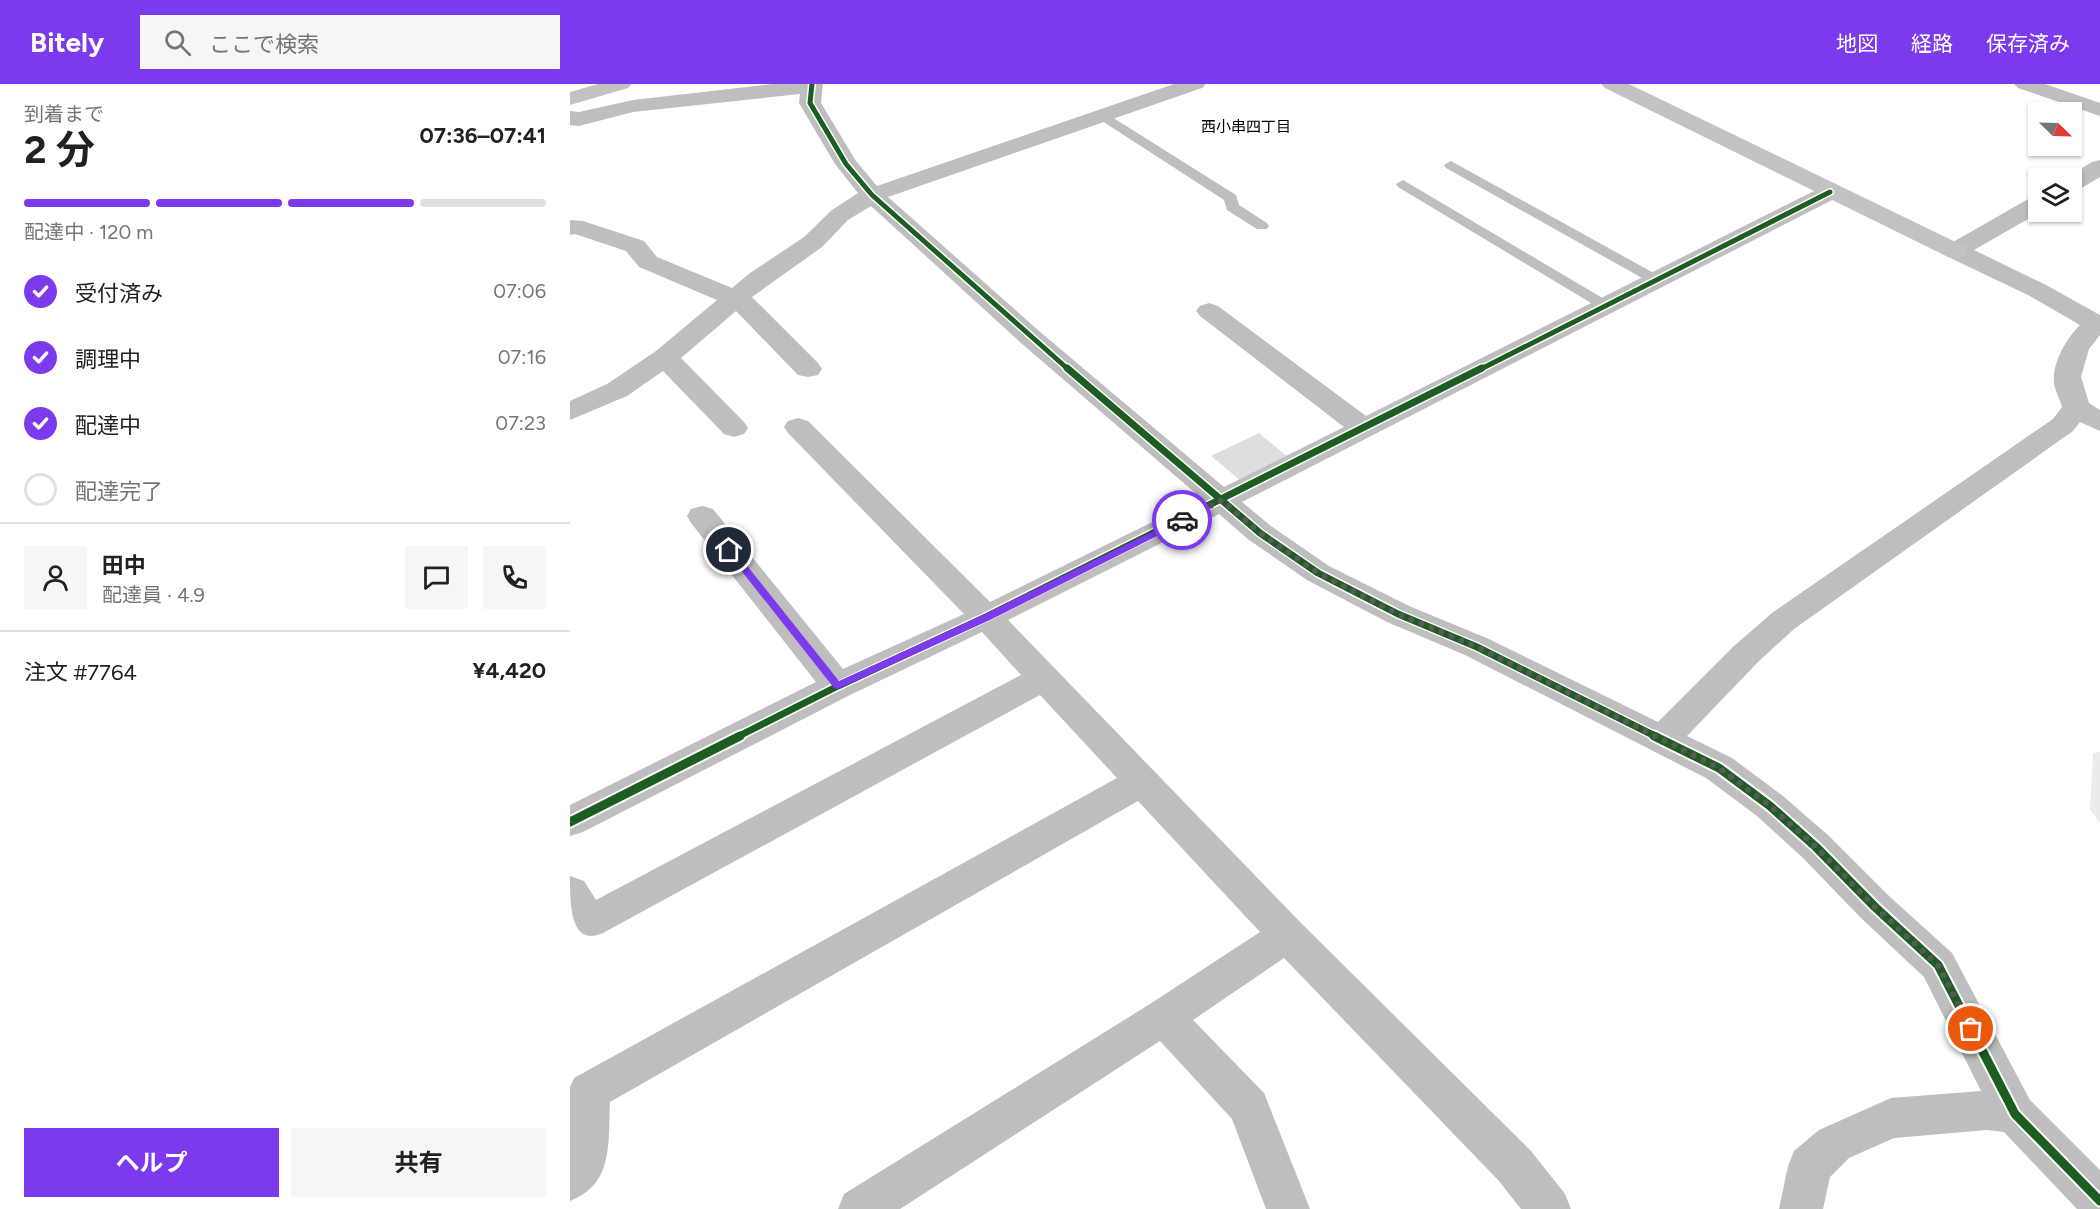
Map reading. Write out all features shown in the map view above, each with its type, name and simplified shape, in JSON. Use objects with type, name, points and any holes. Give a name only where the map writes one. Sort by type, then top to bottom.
[{"type":"street","points":[[570,99],[621,84]]},
{"type":"street","points":[[570,412],[616,390],[665,357],[733,299],[813,242],[840,215],[872,195],[1195,84]]},
{"type":"street","points":[[1612,84],[1830,192],[2037,290],[2099,325],[2083,336],[2071,359],[2068,382],[2088,415],[2063,425],[1782,621],[1663,739]]},
{"type":"street","points":[[2025,84],[2100,110]]},
{"type":"street","points":[[570,118],[579,119],[663,101],[812,85],[810,103],[823,128],[846,164],[872,195],[1029,336],[1260,533],[1318,573],[1398,614],[1477,647],[1719,768],[1770,806],[1816,847],[1875,907],[1938,965],[2015,1113],[2100,1201]]},
{"type":"street","points":[[2082,178],[2100,167]]},
{"type":"street","points":[[570,822],[838,686],[986,617],[1222,500],[1830,192]]},
{"type":"street","points":[[1955,251],[2028,209]]},
{"type":"street","points":[[570,228],[574,226],[635,246],[648,262],[741,301],[808,369]]},
{"type":"street","points":[[1209,311],[1364,428]]},
{"type":"street","points":[[665,357],[734,428]]},
{"type":"street","points":[[798,428],[986,617],[1287,935],[1515,1166],[1549,1209]]},
{"type":"street","points":[[702,516],[838,686]]},
{"type":"street","points":[[570,892],[589,922],[1043,678]]},
{"type":"street","points":[[570,1180],[585,1162],[589,1092],[1142,781]]},
{"type":"street","points":[[860,1209],[1164,1017],[1287,935]]},
{"type":"street","points":[[1164,1017],[1249,1107],[1288,1209]]},
{"type":"street","points":[[1801,1209],[1810,1166],[1834,1144],[1891,1118],[1987,1110],[2015,1113]]},
{"type":"lane","points":[[1104,116],[1231,198],[1232,207],[1262,226]]},
{"type":"lane","points":[[1451,165],[1656,280]]},
{"type":"lane","points":[[1403,184],[1606,306]]},
{"type":"shaded area","points":[[2100,752],[2100,823],[2090,810],[2093,753]]},
{"type":"building","points":[[1259,433],[1288,457],[1240,480],[1211,456]]},
{"type":"cycle path","points":[[812,84],[810,103],[846,164],[872,195],[1030,337],[1260,533],[1318,573],[1398,614],[1477,647],[1719,768],[1770,806],[1816,847],[1875,907],[1938,965],[2015,1114],[2100,1201]]},
{"type":"cycle path","points":[[570,822],[838,686],[986,617],[1222,500],[1830,192]]},
{"type":"way so far","points":[[1182,520],[1222,500],[1260,533],[1318,573],[1398,614],[1477,647],[1719,768],[1770,806],[1816,847],[1875,907],[1938,965],[1971,1029]]},
{"type":"district","name":"西小串四丁目","points":[[1246,127]]},
{"type":"route","points":[[729,550],[838,686],[986,617],[1182,520]]}]
